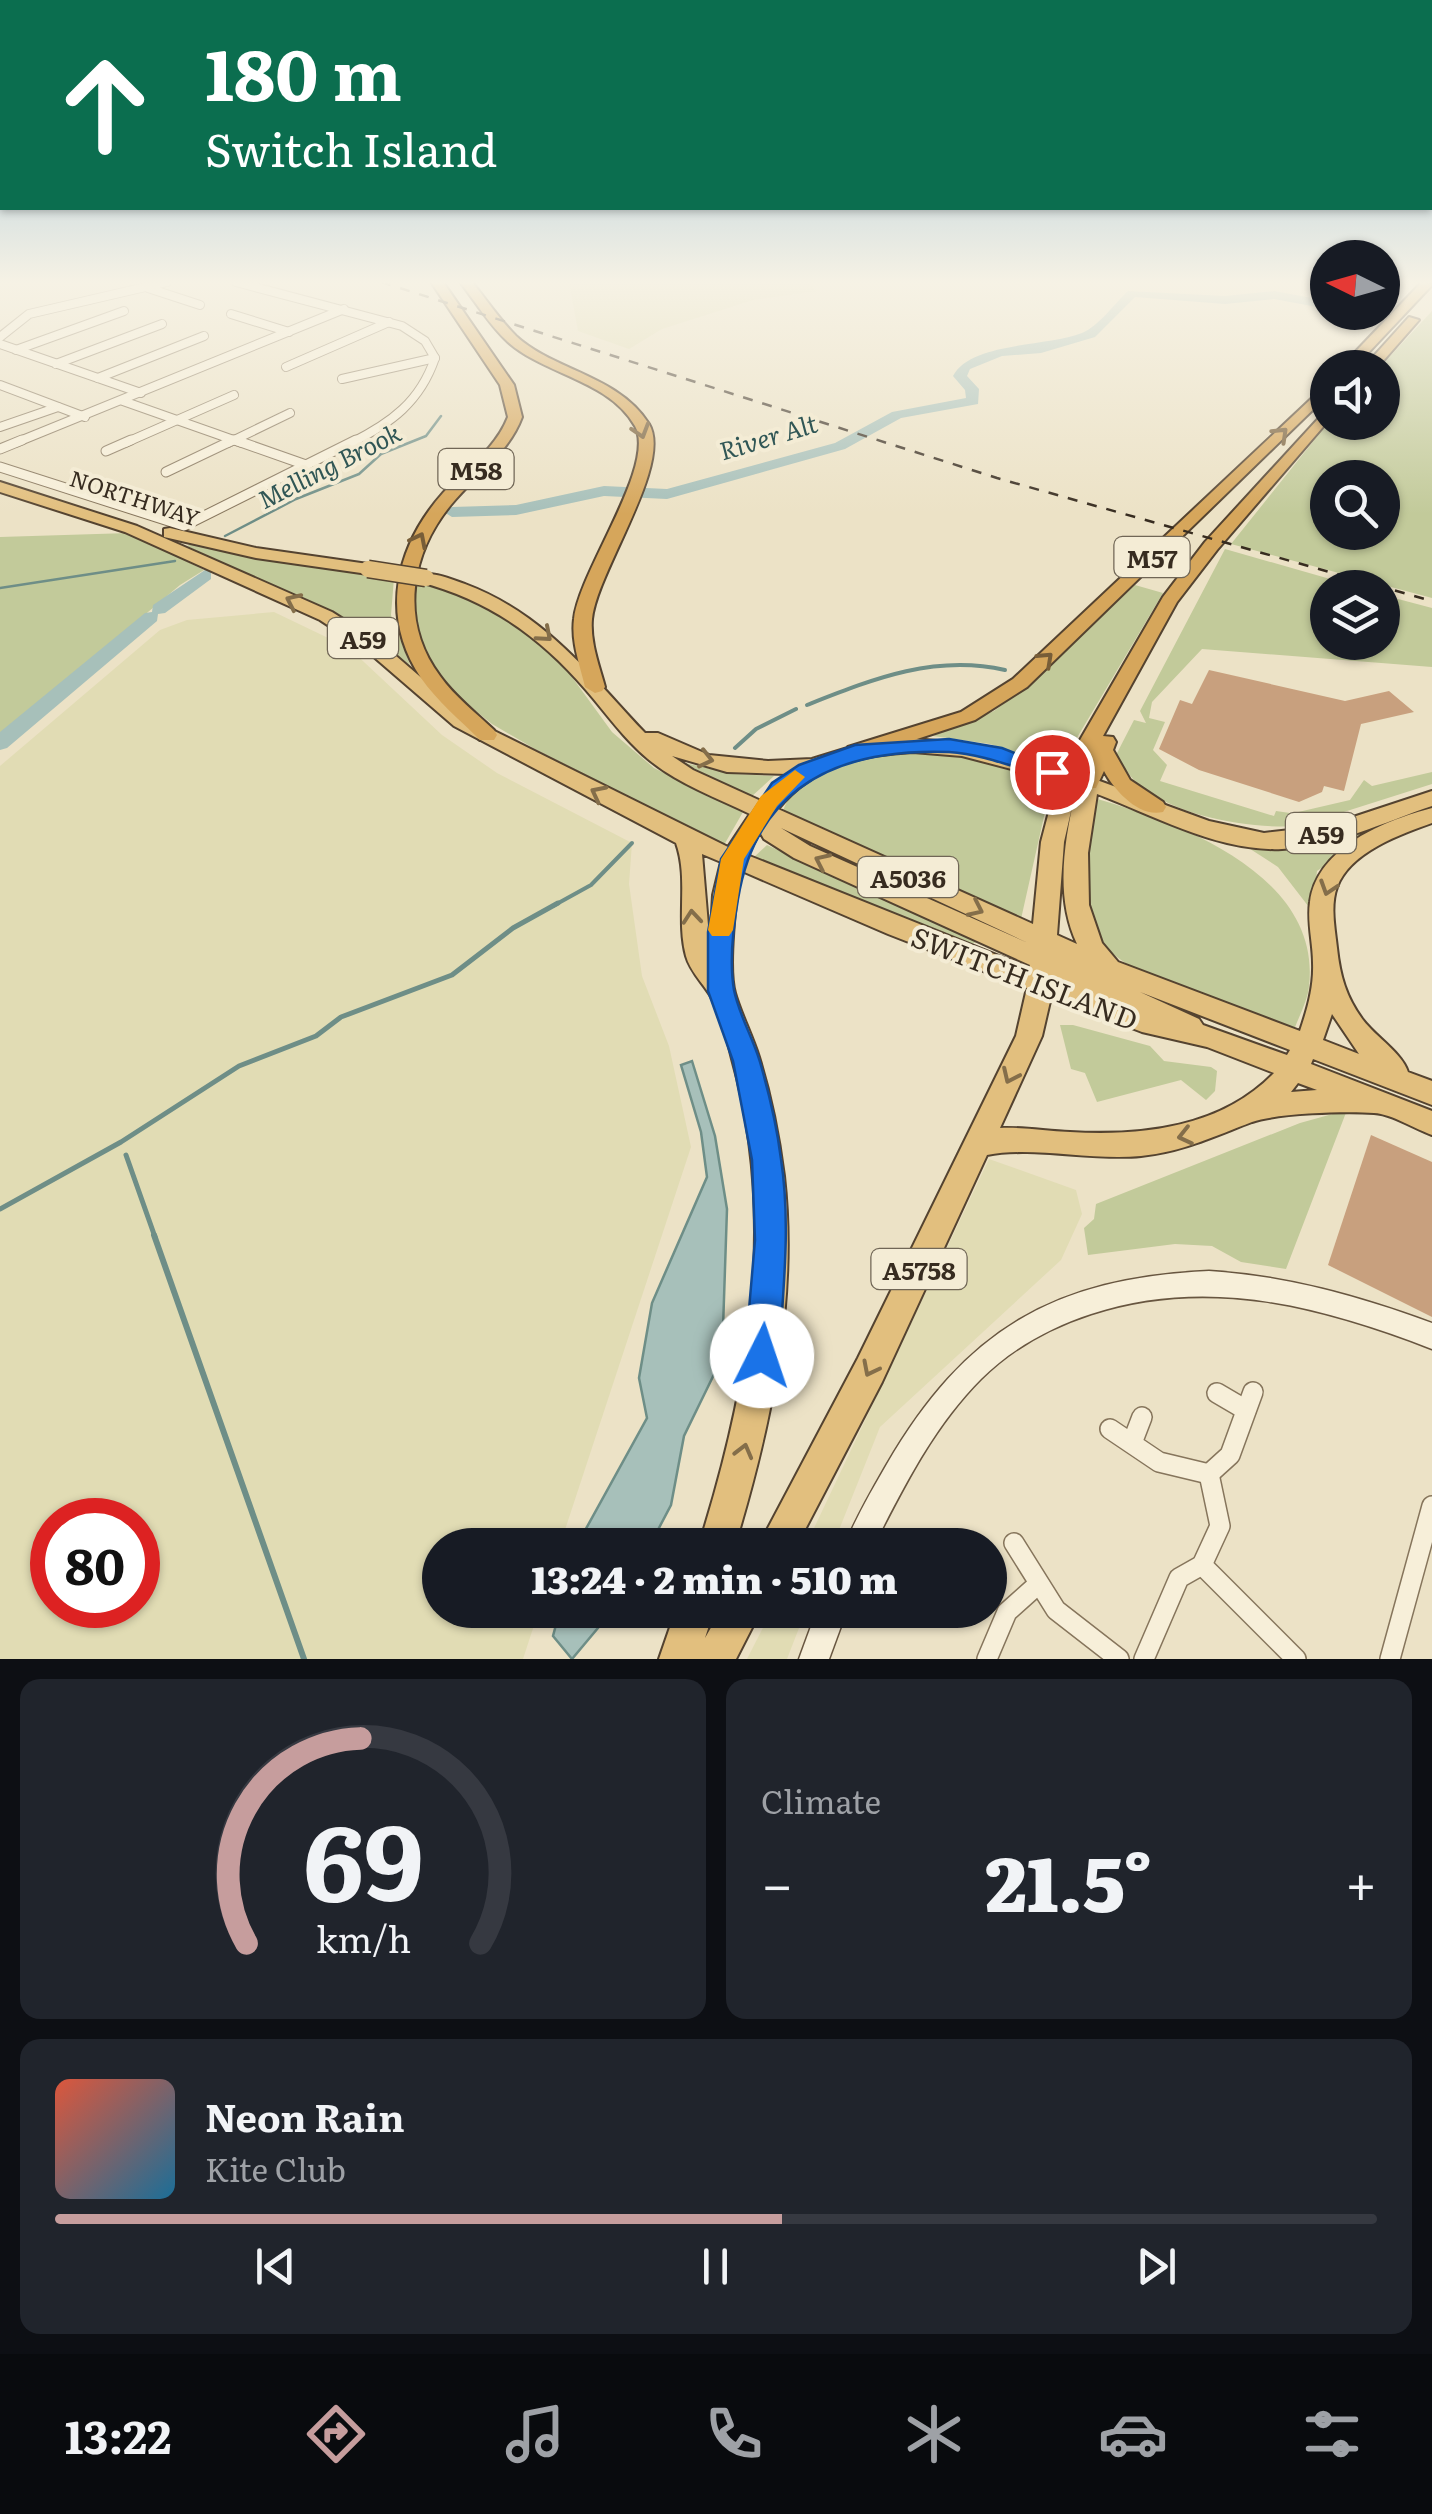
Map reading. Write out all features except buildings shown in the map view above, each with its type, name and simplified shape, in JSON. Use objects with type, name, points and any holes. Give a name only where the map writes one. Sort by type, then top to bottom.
[{"type":"highway","name":"M58","points":[[486,735],[428,674],[416,653],[403,612],[406,569],[420,536],[449,496],[504,440],[515,416],[507,385],[490,359]]},
{"type":"highway","points":[[547,359],[631,408],[647,439],[636,481],[585,608],[583,640],[595,687]]},
{"type":"highway","name":"M57","points":[[855,752],[968,716],[1020,683],[1310,404]]},
{"type":"highway","name":"M57","points":[[1078,780],[1108,714],[1170,601],[1211,546],[1310,433]]},
{"type":"highway","name":"NORTHWAY","points":[[0,483],[131,528],[354,632],[435,704],[486,735]]},
{"type":"highway","name":"NORTHWAY","points":[[0,483],[196,541],[426,578],[464,588],[524,618],[549,637],[595,687]]},
{"type":"highway","name":"A59","points":[[595,687],[619,717],[668,749],[697,758],[749,767],[822,763],[855,752],[949,746],[1015,760],[1252,839],[1294,841],[1432,798]]},
{"type":"highway","name":"M57","points":[[1078,780],[1108,739],[1108,714]]},
{"type":"highway","points":[[619,717],[634,740],[656,758],[762,810],[782,829],[1033,954]]},
{"type":"highway","name":"A59","points":[[486,735],[685,838]]},
{"type":"highway","points":[[1102,750],[1122,785],[1155,807]]},
{"type":"highway","points":[[1015,760],[1039,779],[1058,808],[1078,780]]},
{"type":"highway","points":[[721,991],[720,932],[733,859],[762,810],[790,780],[822,763]]},
{"type":"highway","points":[[1078,780],[1079,907],[1088,942],[1102,962],[1117,973]]},
{"type":"highway","name":"A5758","points":[[785,1528],[870,1370],[1028,1036],[1033,954],[1058,808]]},
{"type":"highway","name":"A59","points":[[1301,1057],[1325,962],[1323,907],[1328,878],[1385,834],[1432,815]]},
{"type":"highway","points":[[733,859],[782,829]]},
{"type":"highway","points":[[685,838],[694,860],[694,940],[700,964],[721,991],[746,1061],[762,1126],[771,1240],[759,1396],[722,1528]]},
{"type":"highway","name":"A5036","points":[[685,838],[733,859]]},
{"type":"highway","name":"SWITCH ISLAND","points":[[733,859],[962,954],[1033,954],[1117,973],[1301,1057]]},
{"type":"highway","points":[[962,954],[1033,954]]},
{"type":"highway","name":"SWITCH ISLAND","points":[[1033,954],[1150,1026],[1301,1057]]},
{"type":"highway","points":[[1325,962],[1340,1010],[1357,1035],[1412,1094]]},
{"type":"highway","points":[[978,1145],[1013,1138],[1072,1145],[1156,1142],[1199,1134],[1278,1091],[1301,1057]]},
{"type":"highway","name":"A5036","points":[[1301,1057],[1412,1094],[1432,1123]]},
{"type":"highway","points":[[1249,1110],[1412,1094]]},
{"type":"highway","points":[[679,1659],[689,1628]]},
{"type":"highway","points":[[716,1659],[732,1628]]},
{"type":"main road","points":[[868,1528],[915,1442],[965,1376],[1016,1334],[1083,1304],[1146,1286],[1242,1282],[1324,1297],[1432,1336]]},
{"type":"main road","points":[[814,1659],[825,1628]]},
{"type":"street","points":[[43,359],[141,393]]},
{"type":"street","points":[[56,364],[68,359]]},
{"type":"street","points":[[98,378],[145,359]]},
{"type":"street","points":[[0,446],[85,417],[222,359]]},
{"type":"street","points":[[285,367],[303,359]]},
{"type":"street","points":[[341,379],[429,359]]},
{"type":"street","points":[[123,401],[306,466],[400,416],[428,383],[435,359]]},
{"type":"street","points":[[0,385],[85,417]]},
{"type":"street","points":[[104,451],[234,395]]},
{"type":"street","points":[[0,427],[58,407]]},
{"type":"street","points":[[165,472],[290,413]]},
{"type":"street","name":"NORTHWAY","points":[[0,467],[184,526],[306,466]]},
{"type":"street","points":[[1209,1474],[1230,1455],[1249,1401],[1217,1393]]},
{"type":"street","points":[[1132,1442],[1142,1417]]},
{"type":"street","points":[[1110,1429],[1160,1462],[1209,1474]]},
{"type":"street","points":[[1144,1659],[1178,1578],[1202,1564],[1220,1526],[1209,1474]]},
{"type":"street","points":[[1390,1659],[1432,1506]]},
{"type":"street","points":[[1014,1542],[1035,1587],[1076,1629],[1119,1659]]},
{"type":"street","points":[[1202,1564],[1296,1659]]},
{"type":"street","points":[[987,1659],[1008,1612],[1035,1587]]},
{"type":"shaded area","points":[[274,612],[349,648],[442,735],[497,773],[632,843],[629,884],[642,976],[669,1046],[691,1147],[566,1528],[422,1528],[422,1628],[533,1628],[523,1659],[0,1659],[0,766],[160,630],[187,620]]},
{"type":"shaded area","points":[[989,1159],[1076,1190],[1082,1214],[1061,1260],[880,1427],[840,1528],[814,1528]]},
{"type":"shaded area","points":[[763,1628],[799,1628],[787,1659],[747,1659]]},
{"type":"green space","points":[[1400,359],[1432,359],[1432,598],[1400,589],[1400,570],[1328,570],[1231,544],[1314,440],[1400,440]]},
{"type":"green space","points":[[129,533],[204,570],[180,585],[0,737],[0,537]]},
{"type":"green space","points":[[193,543],[394,578],[391,615],[410,665],[360,628],[187,546]]},
{"type":"green space","points":[[1225,549],[1310,573],[1310,657],[1202,649],[1152,702],[1149,718],[1165,722],[1153,750],[1167,765],[1160,781],[1274,816],[1276,811],[1290,813],[1300,826],[1260,826],[1196,814],[1140,786],[1116,755],[1134,720],[1146,723],[1140,711]]},
{"type":"green space","points":[[411,582],[477,598],[553,651],[612,732],[654,768],[743,812],[724,845],[535,749],[492,724],[451,691],[423,653]]},
{"type":"green space","points":[[1135,585],[1163,593],[1059,768],[990,744],[933,736],[994,711],[1030,684]]},
{"type":"green space","points":[[1400,600],[1432,608],[1432,667],[1343,660],[1400,660]]},
{"type":"green space","points":[[905,751],[965,756],[1002,766],[1034,787],[1047,803],[1021,919],[783,811],[802,784],[817,774],[853,761]]},
{"type":"green space","points":[[676,761],[734,774],[774,776],[751,797],[702,778]]},
{"type":"green space","points":[[1432,772],[1432,784],[1306,824],[1294,813],[1350,800],[1364,780],[1372,786]]},
{"type":"green space","points":[[1094,798],[1202,838],[1269,884],[1293,913],[1307,947],[1309,986],[1294,1030],[1186,993],[1130,966],[1110,951],[1098,935],[1090,903],[1088,867]]},
{"type":"green space","points":[[1387,822],[1317,871],[1312,911],[1278,867],[1244,845]]},
{"type":"green space","points":[[767,845],[977,942],[967,945],[752,859]]},
{"type":"green space","points":[[1060,1025],[1150,1046],[1164,1061],[1211,1067],[1217,1071],[1215,1091],[1206,1100],[1181,1080],[1097,1102],[1085,1073],[1071,1069]]},
{"type":"green space","points":[[1347,1110],[1286,1269],[1241,1262],[1212,1246],[1175,1244],[1088,1255],[1084,1228],[1094,1219],[1096,1204],[1300,1123]]},
{"type":"water","points":[[692,1061],[715,1136],[727,1209],[722,1358],[684,1436],[671,1505],[659,1528],[586,1528],[647,1418],[639,1378],[652,1303],[707,1177],[701,1132],[681,1065]]},
{"type":"water","points":[[555,1628],[598,1628],[572,1659],[553,1636]]},
{"type":"waterway","name":"River Alt","points":[[452,512],[516,510],[604,491],[667,494],[840,446],[897,415],[973,401],[972,389],[960,376],[965,366],[981,359]]},
{"type":"waterway","name":"Melling Brook","points":[[225,536],[296,499],[359,474],[381,454],[426,436],[441,416]]},
{"type":"waterway","name":"Melling Brook","points":[[0,588],[175,561]]},
{"type":"waterway","name":"River Alt","points":[[159,609],[205,575]]},
{"type":"waterway","name":"River Alt","points":[[0,743],[151,617]]},
{"type":"waterway","points":[[807,705],[880,678],[929,667],[1005,670]]},
{"type":"waterway","points":[[735,748],[756,729],[796,709]]},
{"type":"waterway","points":[[553,906],[591,885],[632,843]]},
{"type":"waterway","points":[[0,1209],[121,1142],[239,1066],[316,1036],[341,1017],[452,975],[513,928],[558,903]]},
{"type":"waterway","points":[[126,1155],[155,1237]]},
{"type":"waterway","points":[[154,1235],[304,1659]]},
{"type":"railway","points":[[624,359],[997,478],[1432,601]]},
{"type":"slow traffic","points":[[720,930],[733,859],[768,801],[795,777]]},
{"type":"route","points":[[762,1356],[771,1240],[767,1160],[746,1061],[721,991],[720,932],[733,859],[780,788],[807,770],[855,752],[902,745],[949,746],[994,753],[1052,772]]}]
